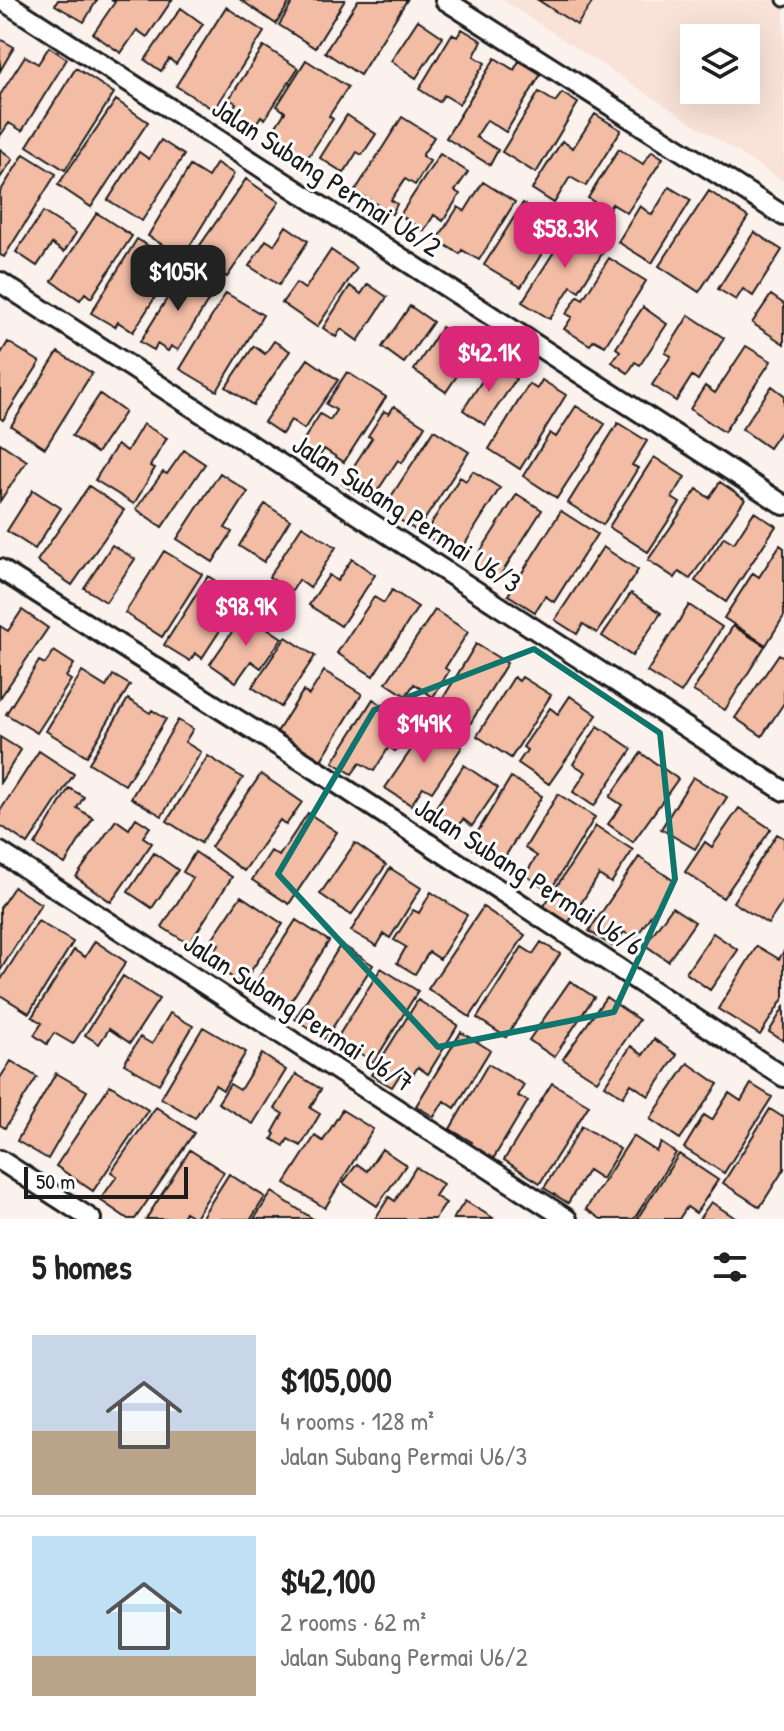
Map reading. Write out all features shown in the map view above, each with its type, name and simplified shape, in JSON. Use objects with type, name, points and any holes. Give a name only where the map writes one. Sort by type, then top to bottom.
[{"type":"street","name":"Jalan Subang Permai U6/2","points":[[2,0],[784,505]]},
{"type":"street","points":[[445,0],[784,216]]},
{"type":"street","name":"Jalan Subang Permai U6/3","points":[[0,282],[784,791]]},
{"type":"street","name":"Jalan Subang Permai U6/6","points":[[0,569],[323,774],[784,1077]]},
{"type":"street","name":"Jalan Subang Permai U6/7","points":[[0,852],[567,1219]]},
{"type":"street","points":[[0,1160],[91,1219]]},
{"type":"highlighted area","points":[[534,649],[660,733],[675,879],[614,1012],[438,1047],[278,874],[374,710]]},
{"type":"shaded area","points":[[502,0],[784,0],[784,182]]},
{"type":"building","points":[[58,0],[97,0],[84,22],[55,5]]},
{"type":"building","points":[[111,0],[172,0],[147,37],[137,30],[121,53],[93,34],[115,2]]},
{"type":"building","points":[[241,0],[291,0],[276,24]]},
{"type":"building","points":[[294,0],[345,0],[315,48],[279,25]]},
{"type":"building","points":[[358,0],[407,0],[360,75],[325,52]]},
{"type":"building","points":[[538,0],[594,0],[577,25]]},
{"type":"building","points":[[226,7],[264,32],[214,110],[176,86]]},
{"type":"building","points":[[181,8],[203,24],[176,64],[169,59],[161,71],[145,60]]},
{"type":"building","points":[[418,20],[443,37],[416,78],[391,61]]},
{"type":"building","points":[[462,29],[482,41],[474,56],[485,63],[459,104],[444,95],[439,102],[419,89],[452,34],[457,37]]},
{"type":"building","points":[[0,39],[14,47],[0,71]]},
{"type":"building","points":[[264,46],[298,68],[265,119],[261,116],[251,131],[228,117],[236,103],[229,99]]},
{"type":"building","points":[[49,47],[67,59],[22,131],[9,123],[0,136],[0,95],[25,56],[38,64]]},
{"type":"building","points":[[495,58],[514,70],[519,61],[541,74],[506,132],[487,120],[476,137],[498,150],[490,165],[446,138]]},
{"type":"building","points":[[306,60],[348,87],[329,116],[333,119],[303,165],[266,142],[285,112],[277,106]]},
{"type":"building","points":[[76,68],[114,93],[65,170],[27,146]]},
{"type":"building","points":[[539,92],[555,102],[562,93],[578,103],[536,173],[502,152]]},
{"type":"building","points":[[116,100],[148,122],[91,207],[58,185]]},
{"type":"building","points":[[595,114],[621,130],[586,186],[570,177],[554,203],[532,189],[562,141],[573,148]]},
{"type":"building","points":[[347,115],[376,134],[362,155],[357,152],[344,173],[320,158]]},
{"type":"building","points":[[402,117],[434,137],[422,156],[430,161],[415,185],[405,179],[391,200],[397,204],[392,214],[355,191]]},
{"type":"building","points":[[161,140],[184,155],[142,221],[108,200],[139,152],[149,159]]},
{"type":"building","points":[[0,149],[13,159],[0,178]]},
{"type":"building","points":[[619,149],[643,164],[652,151],[663,158],[627,213],[612,204],[608,211],[588,198]]},
{"type":"building","points":[[24,154],[56,174],[4,257],[0,255],[0,192]]},
{"type":"building","points":[[440,154],[468,172],[455,191],[460,194],[443,221],[434,215],[424,231],[400,215]]},
{"type":"building","points":[[217,163],[234,174],[183,257],[148,236],[190,166],[208,177]]},
{"type":"building","points":[[246,179],[279,202],[227,277],[194,254]]},
{"type":"building","points":[[483,182],[515,202],[479,260],[462,250],[460,254],[437,240],[458,207],[465,211]]},
{"type":"building","points":[[669,187],[691,200],[652,263],[618,242],[640,206],[652,215]]},
{"type":"building","points":[[709,191],[748,217],[699,292],[659,266]]},
{"type":"building","points":[[523,203],[559,226],[521,287],[484,265]]},
{"type":"building","points":[[43,212],[76,233],[64,252],[52,244],[37,266],[16,252]]},
{"type":"building","points":[[97,213],[132,236],[91,298],[85,293],[80,300],[52,281]]},
{"type":"building","points":[[573,222],[608,244],[579,291],[571,286],[550,319],[522,302]]},
{"type":"building","points":[[286,226],[308,241],[279,285],[249,266],[266,240],[274,245]]},
{"type":"building","points":[[754,232],[782,250],[753,296],[743,289],[736,300],[718,289]]},
{"type":"building","points":[[137,239],[162,254],[159,260],[173,269],[133,332],[118,322],[115,327],[91,313]]},
{"type":"building","points":[[331,250],[357,268],[317,327],[282,303],[296,283],[305,289]]},
{"type":"building","points":[[609,258],[646,281],[605,346],[594,340],[590,345],[564,329],[572,317],[566,314],[578,296],[583,299]]},
{"type":"building","points":[[186,268],[204,280],[200,285],[213,293],[178,350],[171,346],[168,351],[157,344],[154,350],[140,342]]},
{"type":"building","points":[[368,284],[387,297],[358,341],[341,329],[336,337],[323,328],[350,286],[361,294]]},
{"type":"building","points":[[226,293],[263,315],[217,391],[180,369]]},
{"type":"building","points":[[771,295],[784,304],[784,344],[752,323]]},
{"type":"building","points":[[410,306],[433,322],[404,363],[382,347]]},
{"type":"building","points":[[643,307],[667,324],[640,365],[635,362],[628,373],[612,362],[620,351],[616,348]]},
{"type":"building","points":[[689,315],[724,338],[698,380],[692,376],[676,401],[652,385],[671,356],[665,353]]},
{"type":"building","points":[[442,327],[475,349],[446,392],[414,370]]},
{"type":"building","points":[[274,341],[290,351],[253,405],[226,387],[254,346],[265,354]]},
{"type":"building","points":[[8,342],[40,362],[3,420],[0,418],[0,355]]},
{"type":"building","points":[[746,346],[771,361],[724,432],[690,409],[705,386],[715,393]]},
{"type":"building","points":[[58,352],[92,373],[45,448],[11,426]]},
{"type":"building","points":[[308,359],[338,380],[304,429],[291,420],[282,434],[264,422]]},
{"type":"building","points":[[493,364],[516,379],[485,425],[463,410]]},
{"type":"building","points":[[347,372],[386,397],[344,462],[324,449],[315,464],[296,452],[320,414],[330,420],[336,410],[326,404]]},
{"type":"building","points":[[542,380],[566,395],[520,469],[489,449],[529,384],[537,389]]},
{"type":"building","points":[[772,386],[784,395],[784,426],[769,448],[742,429]]},
{"type":"building","points":[[100,394],[125,412],[97,453],[72,436]]},
{"type":"building","points":[[394,406],[425,426],[402,463],[398,460],[370,502],[342,484],[372,438],[368,436],[384,411],[389,414]]},
{"type":"building","points":[[576,406],[605,424],[557,498],[523,476],[550,433],[556,437]]},
{"type":"building","points":[[618,423],[647,441],[632,465],[638,468],[603,525],[568,503]]},
{"type":"building","points":[[143,424],[167,438],[150,466],[155,468],[134,504],[95,480],[117,445],[127,451]]},
{"type":"building","points":[[434,430],[469,452],[417,531],[383,509]]},
{"type":"building","points":[[0,443],[27,461],[0,501]]},
{"type":"building","points":[[184,450],[205,464],[162,527],[136,509],[163,472],[167,474]]},
{"type":"building","points":[[654,457],[685,477],[672,498],[680,503],[648,552],[609,527]]},
{"type":"building","points":[[473,471],[500,488],[458,555],[424,535],[460,477],[466,481]]},
{"type":"building","points":[[220,473],[248,492],[225,528],[232,532],[213,562],[177,539]]},
{"type":"building","points":[[720,482],[745,499],[690,579],[679,572],[675,578],[648,560],[697,489],[709,498]]},
{"type":"building","points":[[89,486],[124,510],[72,585],[37,561]]},
{"type":"building","points":[[33,490],[61,508],[35,549],[7,531]]},
{"type":"building","points":[[517,494],[542,510],[498,579],[473,563]]},
{"type":"building","points":[[265,504],[290,520],[264,562],[239,546]]},
{"type":"building","points":[[561,511],[597,534],[554,602],[545,596],[535,612],[508,595]]},
{"type":"building","points":[[754,512],[776,526],[726,602],[695,581],[724,537],[734,543]]},
{"type":"building","points":[[302,526],[336,547],[310,588],[299,580],[292,591],[269,577]]},
{"type":"building","points":[[112,545],[135,559],[106,602],[84,588]]},
{"type":"building","points":[[780,545],[784,548],[784,616],[766,645],[724,618],[753,573],[759,577]]},
{"type":"building","points":[[603,547],[638,570],[597,633],[583,624],[577,634],[555,620]]},
{"type":"building","points":[[164,551],[202,574],[162,637],[125,613]]},
{"type":"building","points":[[352,559],[375,575],[341,626],[309,605],[329,575],[337,581]]},
{"type":"building","points":[[208,576],[241,598],[202,658],[195,653],[190,661],[164,645]]},
{"type":"building","points":[[392,590],[418,607],[373,676],[337,653],[374,597],[384,603]]},
{"type":"building","points":[[631,593],[661,613],[632,656],[602,636]]},
{"type":"building","points":[[689,605],[722,627],[681,693],[647,672]]},
{"type":"building","points":[[22,610],[48,628],[0,698],[0,626],[8,631]]},
{"type":"building","points":[[435,610],[468,632],[445,668],[449,671],[433,697],[414,684],[406,696],[386,683]]},
{"type":"building","points":[[245,613],[282,638],[261,668],[251,661],[236,682],[210,664]]},
{"type":"building","points":[[733,626],[765,646],[725,710],[693,691]]},
{"type":"building","points":[[286,637],[315,656],[281,707],[252,687]]},
{"type":"building","points":[[476,644],[507,663],[470,724],[439,705]]},
{"type":"building","points":[[54,651],[74,664],[66,677],[71,680],[37,733],[6,714],[39,661],[45,664]]},
{"type":"building","points":[[779,654],[784,657],[784,703],[762,736],[735,718]]},
{"type":"building","points":[[324,671],[362,694],[321,760],[277,732],[303,691],[309,695]]},
{"type":"building","points":[[82,672],[106,687],[113,675],[130,685],[87,756],[46,731]]},
{"type":"building","points":[[514,677],[519,681],[522,677],[551,695],[511,758],[477,736]]},
{"type":"building","points":[[570,696],[597,715],[549,784],[518,763],[527,750],[523,747],[550,708],[558,714]]},
{"type":"building","points":[[128,699],[166,719],[125,785],[89,763]]},
{"type":"building","points":[[373,699],[412,725],[395,751],[389,747],[374,771],[360,763],[352,774],[333,762]]},
{"type":"building","points":[[178,720],[193,729],[185,742],[201,752],[162,816],[131,798]]},
{"type":"building","points":[[428,725],[462,747],[432,792],[423,787],[411,805],[385,788]]},
{"type":"building","points":[[598,726],[632,749],[594,806],[573,792],[586,772],[573,764]]},
{"type":"building","points":[[0,737],[21,750],[0,783]]},
{"type":"building","points":[[39,751],[74,774],[28,844],[0,825],[0,811]]},
{"type":"building","points":[[641,753],[678,779],[633,842],[608,824],[622,805],[610,797]]},
{"type":"building","points":[[208,756],[243,778],[201,843],[167,821]]},
{"type":"building","points":[[464,765],[498,788],[472,826],[463,819],[455,832],[430,816]]},
{"type":"building","points":[[261,774],[302,802],[286,825],[280,820],[244,871],[211,847]]},
{"type":"building","points":[[511,777],[542,796],[500,865],[469,846]]},
{"type":"building","points":[[693,777],[727,797],[695,849],[661,829]]},
{"type":"building","points":[[69,788],[84,797],[77,808],[93,818],[65,864],[35,845]]},
{"type":"building","points":[[558,794],[595,817],[550,891],[525,875],[537,856],[525,848]]},
{"type":"building","points":[[739,808],[771,829],[723,898],[685,872],[705,842],[712,847]]},
{"type":"building","points":[[308,813],[337,832],[289,904],[252,880],[271,851],[279,856]]},
{"type":"building","points":[[136,818],[150,827],[143,837],[152,843],[111,902],[76,877],[116,820],[129,829]]},
{"type":"building","points":[[596,826],[633,850],[611,883],[599,875],[567,925],[542,909]]},
{"type":"building","points":[[777,834],[784,838],[784,900],[768,924],[733,902]]},
{"type":"building","points":[[355,843],[386,865],[351,915],[320,894]]},
{"type":"building","points":[[195,852],[232,877],[189,944],[162,927],[193,878],[183,872]]},
{"type":"building","points":[[154,853],[178,870],[152,908],[128,892]]},
{"type":"building","points":[[639,857],[674,881],[635,939],[624,932],[613,947],[589,931]]},
{"type":"building","points":[[390,868],[421,888],[390,938],[384,934],[377,946],[351,931]]},
{"type":"building","points":[[14,887],[41,904],[0,971],[0,908]]},
{"type":"building","points":[[431,892],[467,915],[440,959],[429,952],[415,974],[397,963],[406,947],[394,940],[413,910],[419,913]]},
{"type":"building","points":[[241,896],[283,924],[242,984],[208,961],[219,944],[212,939]]},
{"type":"building","points":[[483,907],[525,935],[470,1017],[428,989]]},
{"type":"building","points":[[672,907],[695,922],[668,961],[645,945]]},
{"type":"building","points":[[296,920],[329,941],[284,1012],[250,991]]},
{"type":"building","points":[[38,921],[73,942],[29,1013],[0,995],[0,981]]},
{"type":"building","points":[[713,933],[738,950],[710,990],[686,973]]},
{"type":"building","points":[[95,941],[126,962],[73,1044],[54,1033],[47,1044],[34,1035],[42,1023],[32,1017],[74,950],[85,957]]},
{"type":"building","points":[[541,942],[560,954],[506,1037],[477,1018],[522,947],[533,954]]},
{"type":"building","points":[[341,944],[373,965],[325,1039],[295,1019]]},
{"type":"building","points":[[757,946],[779,959],[784,951],[784,997],[760,1035],[718,1009]]},
{"type":"building","points":[[381,968],[418,991],[374,1062],[358,1052],[353,1059],[332,1046]]},
{"type":"building","points":[[123,976],[159,999],[130,1043],[109,1029],[99,1044],[85,1035]]},
{"type":"building","points":[[570,981],[594,997],[554,1057],[529,1040]]},
{"type":"building","points":[[606,997],[639,1020],[597,1081],[563,1059]]},
{"type":"building","points":[[418,1000],[458,1025],[428,1074],[418,1067],[410,1079],[401,1073],[392,1087],[371,1075]]},
{"type":"building","points":[[784,1007],[784,1041],[769,1032]]},
{"type":"building","points":[[170,1013],[193,1026],[159,1084],[124,1064],[140,1037],[152,1044]]},
{"type":"building","points":[[203,1027],[246,1052],[223,1090],[215,1085],[195,1118],[161,1098]]},
{"type":"building","points":[[461,1032],[490,1050],[455,1108],[444,1101],[434,1117],[416,1106]]},
{"type":"building","points":[[654,1039],[677,1055],[649,1096],[631,1084],[623,1097],[605,1085],[631,1046],[643,1055]]},
{"type":"building","points":[[262,1054],[286,1070],[253,1124],[218,1103],[230,1084],[240,1090]]},
{"type":"building","points":[[11,1061],[37,1077],[5,1128],[0,1125],[0,1078]]},
{"type":"building","points":[[688,1063],[718,1084],[680,1139],[650,1119]]},
{"type":"building","points":[[488,1064],[524,1085],[518,1096],[528,1101],[493,1159],[450,1129]]},
{"type":"building","points":[[56,1073],[87,1091],[48,1159],[17,1141]]},
{"type":"building","points":[[296,1074],[321,1089],[310,1108],[320,1114],[301,1146],[288,1139],[284,1146],[272,1139],[283,1114],[275,1109]]},
{"type":"building","points":[[552,1083],[589,1105],[540,1183],[504,1160]]},
{"type":"building","points":[[751,1084],[772,1097],[724,1173],[684,1148],[704,1115],[712,1120],[729,1093],[741,1101]]},
{"type":"building","points":[[110,1085],[148,1110],[93,1191],[56,1166]]},
{"type":"building","points":[[156,1107],[194,1133],[135,1219],[128,1219],[100,1200],[117,1176],[111,1172]]},
{"type":"building","points":[[770,1109],[784,1118],[784,1169],[760,1207],[723,1183]]},
{"type":"building","points":[[342,1110],[373,1129],[325,1208],[285,1183],[315,1136],[323,1141]]},
{"type":"building","points":[[582,1126],[620,1149],[602,1179],[588,1170],[568,1203],[544,1188]]},
{"type":"building","points":[[633,1136],[656,1151],[661,1143],[676,1153],[634,1219],[601,1219],[586,1209]]},
{"type":"building","points":[[382,1149],[406,1165],[377,1206],[343,1183],[357,1164],[367,1171]]},
{"type":"building","points":[[190,1150],[224,1172],[195,1218],[185,1212],[181,1219],[146,1219]]},
{"type":"building","points":[[679,1154],[718,1180],[696,1213],[687,1207],[679,1219],[637,1219]]},
{"type":"building","points":[[416,1167],[443,1184],[435,1196],[446,1203],[435,1219],[375,1219],[389,1197],[395,1201]]},
{"type":"building","points":[[229,1174],[265,1197],[251,1219],[204,1219],[203,1215]]},
{"type":"building","points":[[272,1192],[313,1219],[254,1219]]},
{"type":"building","points":[[465,1201],[493,1218],[453,1219]]},
{"type":"building","points":[[711,1202],[737,1219],[699,1219]]}]
